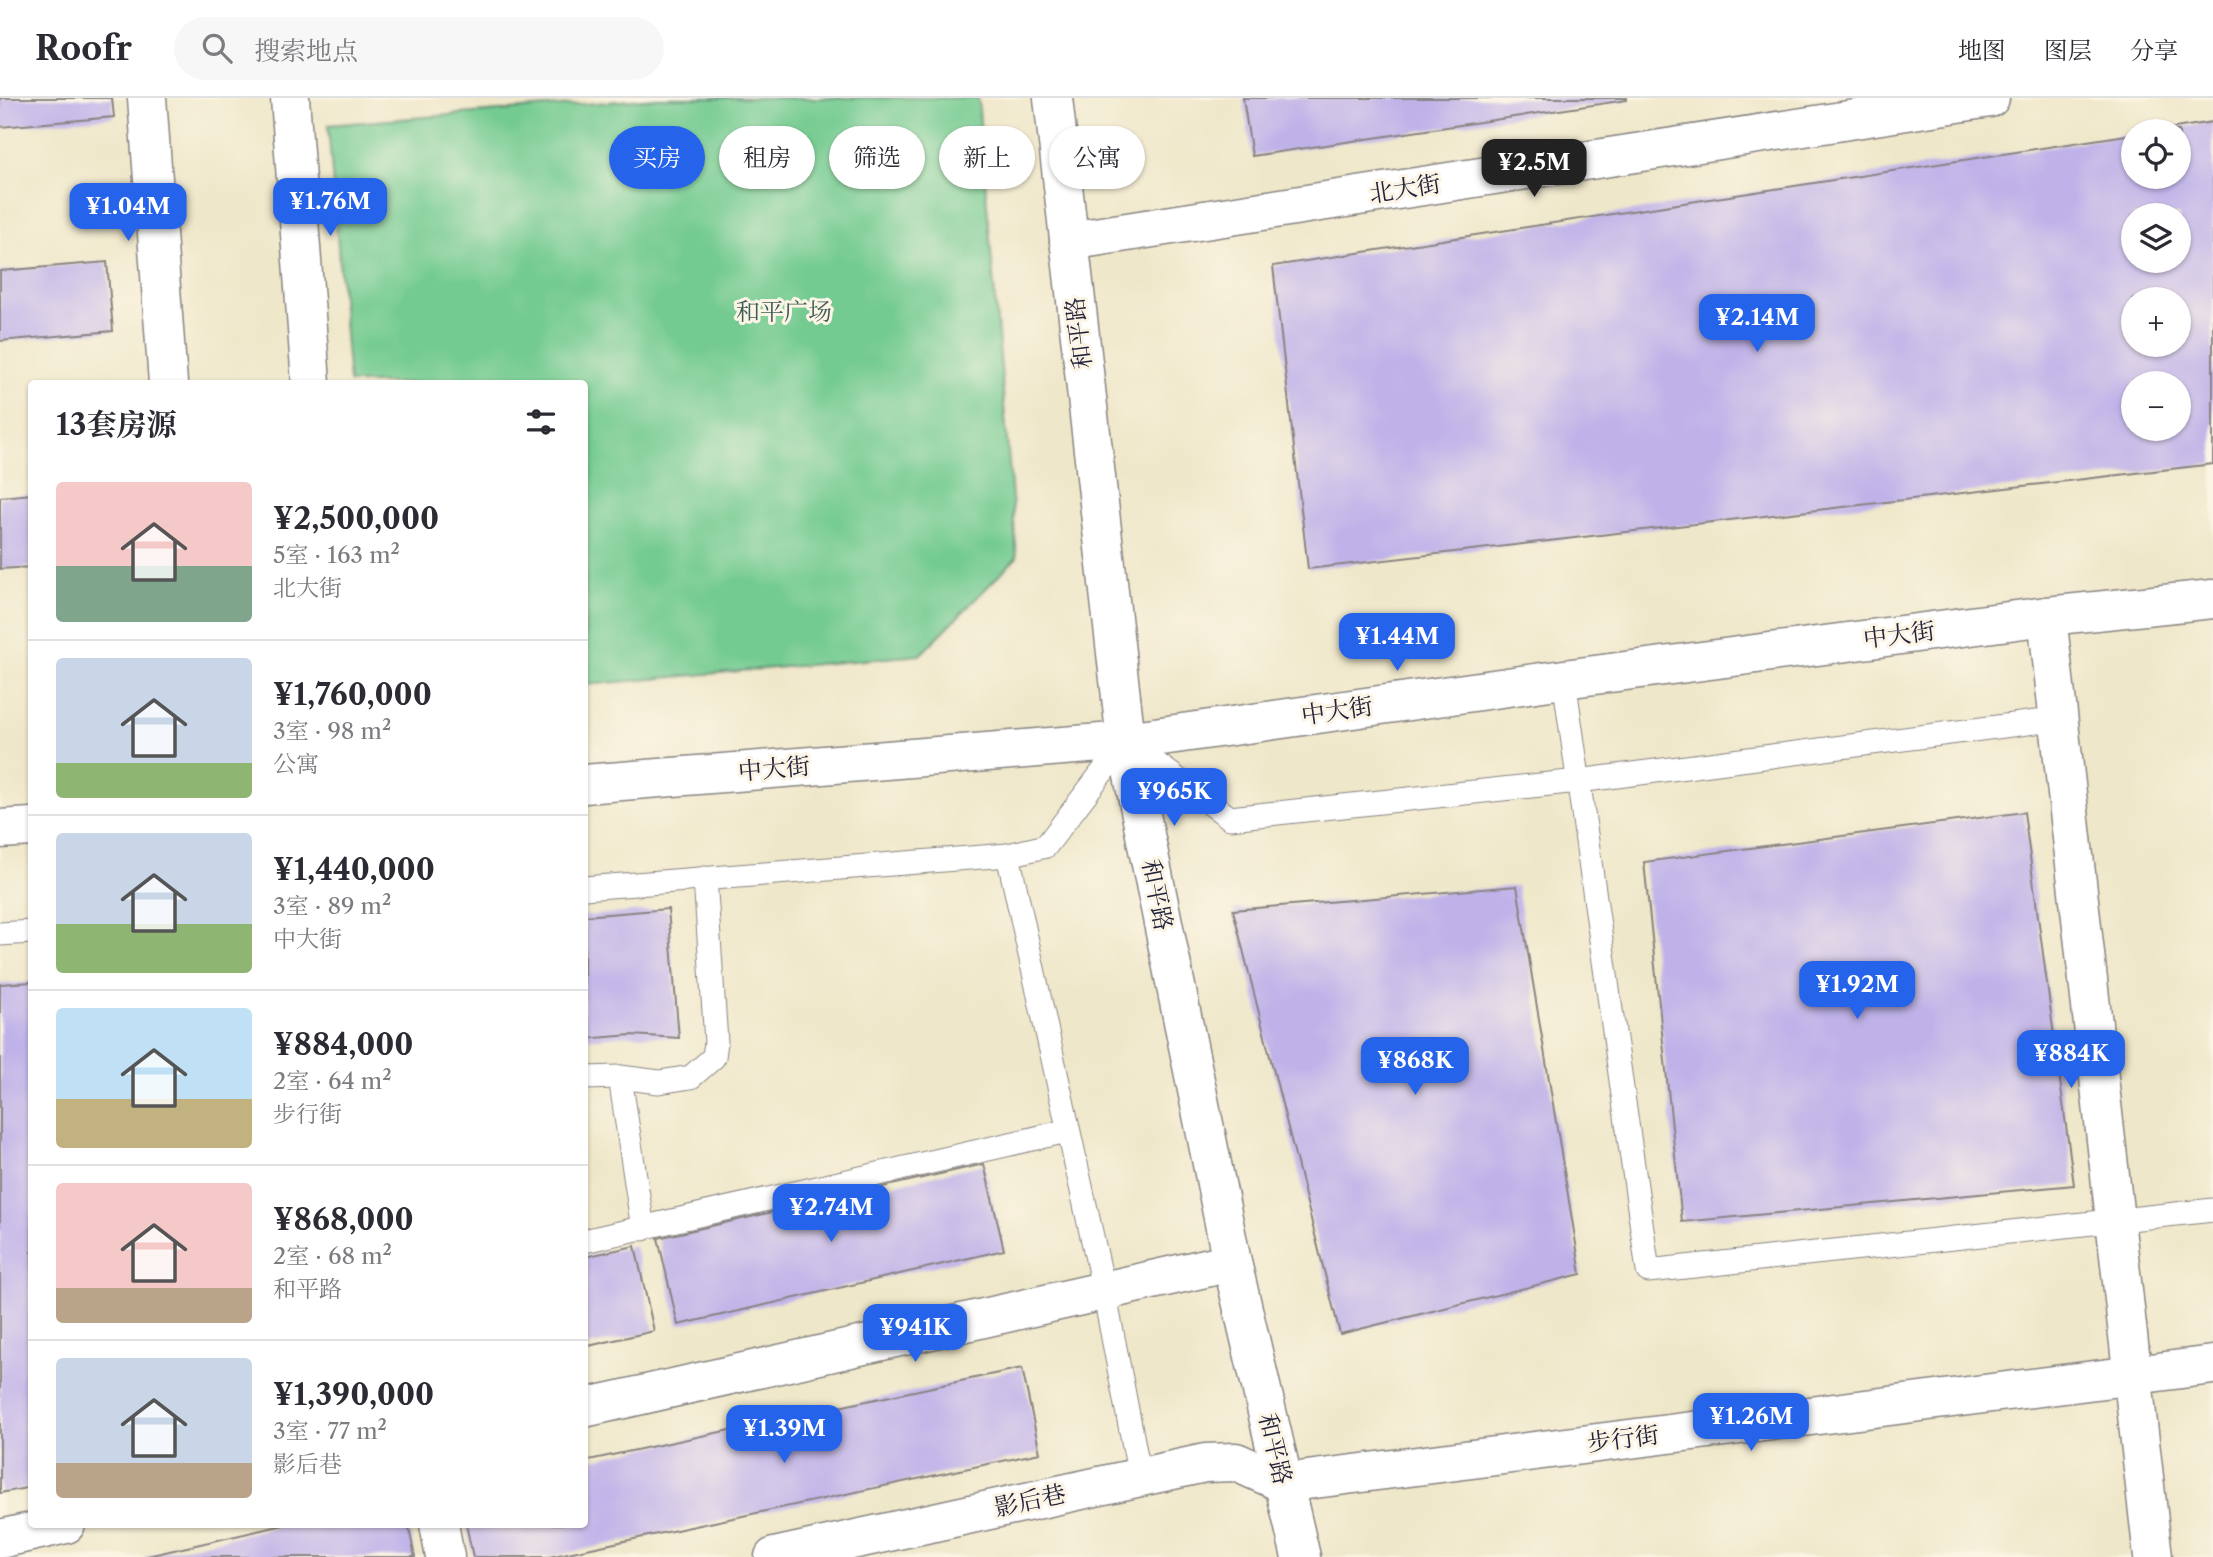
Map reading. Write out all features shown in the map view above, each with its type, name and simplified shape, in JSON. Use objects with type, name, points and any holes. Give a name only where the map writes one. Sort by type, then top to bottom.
[{"type":"street","points":[[147,98],[168,380]]},
{"type":"street","points":[[290,98],[311,380]]},
{"type":"street","name":"和平路","points":[[1053,98],[1126,741],[1232,1262],[1301,1557]]},
{"type":"street","name":"北大街","points":[[1069,241],[1846,109],[1990,98]]},
{"type":"street","name":"中大街","points":[[588,784],[1126,741],[1564,679],[2047,616],[2213,599]]},
{"type":"street","points":[[2047,616],[2153,1557]]},
{"type":"street","points":[[0,829],[28,827]]},
{"type":"street","points":[[588,1407],[1232,1262]]},
{"type":"street","name":"步行街","points":[[1283,1483],[2213,1365]]},
{"type":"street","name":"影后巷","points":[[774,1557],[1205,1463],[1236,1462],[1283,1483]]},
{"type":"street","points":[[0,1539],[48,1528]]},
{"type":"street","points":[[440,1528],[445,1557]]},
{"type":"lane","points":[[1564,679],[1648,1271],[2213,1210]]},
{"type":"lane","points":[[588,888],[1008,855],[1046,846],[1126,741],[1230,818],[1578,781],[2059,719]]},
{"type":"lane","points":[[1008,855],[1104,1291],[1140,1477]]},
{"type":"lane","points":[[588,1078],[620,1077],[659,1082],[691,1077],[714,1057],[716,1042],[705,878]]},
{"type":"lane","points":[[0,934],[28,932]]},
{"type":"lane","points":[[620,1077],[643,1229]]},
{"type":"lane","points":[[588,1240],[1068,1131]]},
{"type":"green space","name":"和平广场","points":[[658,98],[978,98],[980,126],[939,126],[939,189],[986,189],[1017,557],[920,655],[588,685],[588,380],[349,380],[328,125]]},
{"type":"building","points":[[0,98],[112,98],[114,117],[0,127]]},
{"type":"building","points":[[1243,98],[1627,98],[1627,100],[1252,156]]},
{"type":"building","points":[[2213,122],[2213,464],[1308,569],[1273,266],[2121,136],[2121,189],[2191,189],[2191,125]]},
{"type":"building","points":[[107,262],[113,331],[0,341],[0,271]]},
{"type":"building","points":[[28,494],[28,567],[0,569],[0,497]]},
{"type":"building","points":[[2024,812],[2074,1185],[1682,1222],[1644,862]]},
{"type":"building","points":[[1517,886],[1581,1274],[1340,1334],[1233,910]]},
{"type":"building","points":[[668,909],[679,1038],[631,1035],[588,1039],[588,916]]},
{"type":"building","points":[[28,982],[28,1488],[0,1493],[0,984]]},
{"type":"building","points":[[984,1164],[1004,1250],[678,1325],[658,1238]]},
{"type":"building","points":[[635,1246],[654,1331],[588,1346],[588,1256]]},
{"type":"building","points":[[1022,1368],[1040,1453],[549,1557],[473,1557],[467,1528],[588,1528],[588,1460]]},
{"type":"building","points":[[270,1528],[409,1528],[415,1557],[143,1557]]}]
